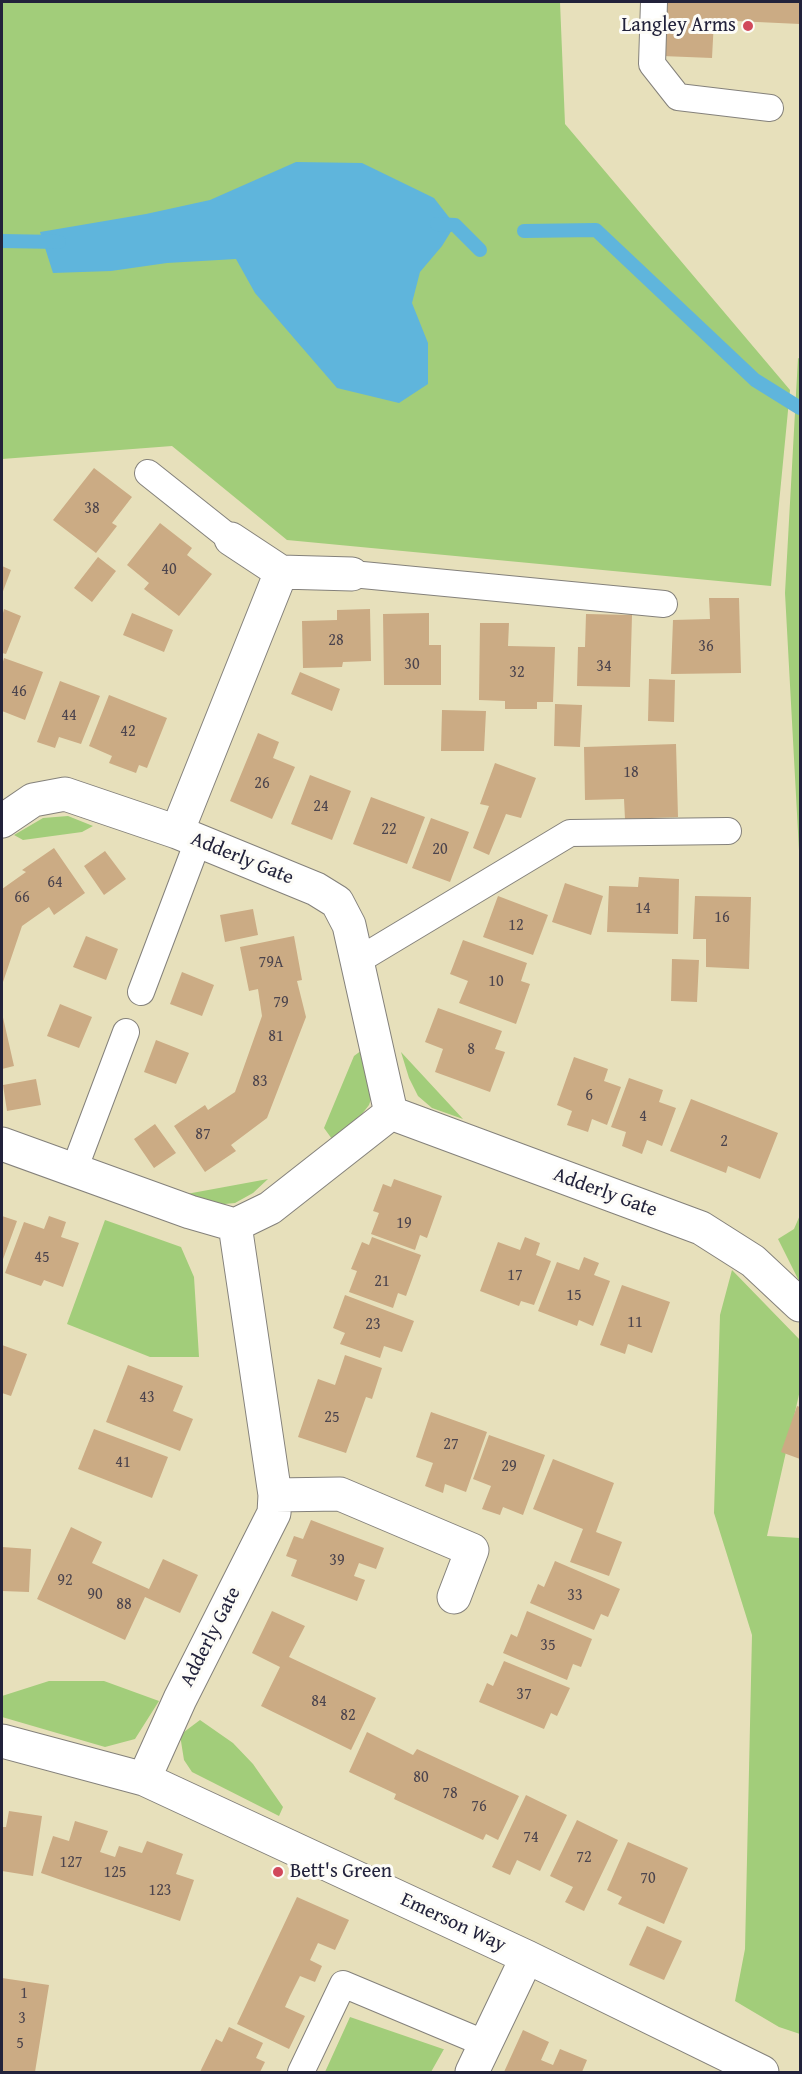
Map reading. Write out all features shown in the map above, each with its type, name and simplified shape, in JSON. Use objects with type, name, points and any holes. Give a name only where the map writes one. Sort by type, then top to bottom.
[{"type":"street","points":[[231,539],[280,572],[352,574]]},
{"type":"street","name":"Adderly Gate","points":[[187,837],[280,572]]},
{"type":"street","name":"Adderly Gate","points":[[2,821],[33,800],[65,794],[187,837],[316,889],[337,902],[349,925],[391,1113],[701,1228],[753,1261],[801,1305]]},
{"type":"street","points":[[2,1144],[190,1212],[235,1225],[270,1208],[391,1113]]},
{"type":"street","name":"Adderly Gate","points":[[144,1779],[180,1699],[274,1513],[275,1495],[235,1225]]},
{"type":"street","points":[[275,1495],[340,1494],[472,1550],[454,1597]]},
{"type":"street","name":"Emerson Way","points":[[2,1741],[144,1779],[527,1957],[762,2073]]},
{"type":"street","points":[[472,2073],[527,1957]]},
{"type":"lane","points":[[654,2],[652,64],[678,97],[770,108]]},
{"type":"lane","points":[[148,473],[231,539]]},
{"type":"lane","points":[[352,574],[664,604]]},
{"type":"lane","points":[[357,961],[570,833],[728,831]]},
{"type":"lane","points":[[141,993],[187,837]]},
{"type":"lane","points":[[74,1170],[126,1032]]},
{"type":"lane","points":[[301,2073],[343,1984],[486,2043]]},
{"type":"green space","points":[[2,2],[560,2],[565,124],[790,390],[771,586],[287,540],[172,446],[2,459]]},
{"type":"green space","points":[[798,358],[800,359],[800,869],[785,593]]},
{"type":"green space","points":[[68,816],[93,826],[82,832],[23,840],[14,835],[43,818]]},
{"type":"green space","points":[[362,1050],[372,1096],[369,1105],[362,1114],[332,1139],[324,1128],[354,1056]]},
{"type":"green space","points":[[401,1052],[463,1119],[432,1108],[418,1096],[409,1078]]},
{"type":"green space","points":[[268,1179],[253,1193],[235,1203],[214,1205],[181,1195]]},
{"type":"green space","points":[[800,1215],[800,1283],[778,1239],[794,1229]]},
{"type":"green space","points":[[105,1220],[181,1247],[194,1277],[199,1357],[150,1357],[67,1324]]},
{"type":"green space","points":[[732,1270],[800,1340],[800,1390],[767,1536],[800,1538],[800,2034],[779,2027],[735,2001],[745,1949],[752,1635],[714,1513],[720,1315]]},
{"type":"green space","points":[[49,1681],[104,1681],[159,1701],[135,1739],[105,1747],[2,1717],[2,1696]]},
{"type":"green space","points":[[200,1720],[233,1743],[253,1764],[283,1807],[279,1816],[192,1772],[184,1760],[180,1735]]},
{"type":"green space","points":[[350,2017],[444,2049],[431,2072],[325,2072]]},
{"type":"water","points":[[296,162],[362,163],[434,198],[455,225],[442,246],[420,272],[412,303],[428,343],[428,384],[399,403],[337,388],[255,293],[236,259],[167,263],[111,271],[53,273],[40,232],[146,214],[210,200]]},
{"type":"building","points":[[664,2],[800,2],[800,24],[714,20],[712,58],[662,56]]},
{"type":"building","points":[[94,468],[132,497],[112,523],[117,526],[96,553],[53,520]]},
{"type":"building","points":[[160,523],[192,548],[187,555],[212,574],[179,616],[144,589],[149,583],[127,565]]},
{"type":"building","points":[[98,557],[116,571],[92,602],[74,588]]},
{"type":"building","points":[[2,566],[11,570],[2,594]]},
{"type":"building","points":[[709,598],[739,598],[741,673],[671,674],[673,620],[710,619]]},
{"type":"building","points":[[4,609],[21,616],[6,654],[2,653]]},
{"type":"building","points":[[370,609],[371,661],[343,662],[342,667],[303,668],[302,621],[337,620],[337,610]]},
{"type":"building","points":[[132,613],[173,630],[164,652],[123,635]]},
{"type":"building","points":[[429,613],[429,645],[441,645],[441,685],[384,685],[383,614]]},
{"type":"building","points":[[586,614],[632,615],[630,687],[577,686],[578,647],[585,647]]},
{"type":"building","points":[[480,623],[509,623],[508,646],[555,647],[553,702],[537,702],[537,709],[505,709],[505,701],[479,700]]},
{"type":"building","points":[[4,658],[43,672],[25,720],[2,711]]},
{"type":"building","points":[[300,672],[340,689],[332,711],[291,694]]},
{"type":"building","points":[[649,679],[675,680],[674,722],[648,721]]},
{"type":"building","points":[[60,681],[100,696],[81,744],[59,737],[55,748],[37,742]]},
{"type":"building","points":[[109,695],[167,718],[147,768],[139,765],[136,773],[109,763],[112,756],[89,746]]},
{"type":"building","points":[[555,704],[582,705],[580,747],[554,746]]},
{"type":"building","points":[[442,710],[486,711],[484,751],[441,751]]},
{"type":"building","points":[[258,733],[279,742],[273,758],[295,767],[272,819],[230,801]]},
{"type":"building","points":[[676,744],[678,817],[625,819],[624,799],[585,800],[584,747]]},
{"type":"building","points":[[495,763],[536,778],[521,818],[506,814],[489,855],[473,848],[489,806],[480,804]]},
{"type":"building","points":[[310,775],[351,791],[332,840],[291,824]]},
{"type":"building","points":[[371,797],[425,817],[407,864],[353,844]]},
{"type":"building","points":[[431,818],[469,832],[450,882],[412,868]]},
{"type":"building","points":[[54,848],[85,893],[54,915],[49,907],[22,926],[2,985],[2,889],[26,872],[22,870]]},
{"type":"building","points":[[105,851],[126,879],[104,895],[84,866]]},
{"type":"building","points":[[639,877],[679,879],[678,934],[607,932],[609,886],[638,887]]},
{"type":"building","points":[[565,883],[603,896],[591,935],[552,922]]},
{"type":"building","points":[[498,896],[548,915],[533,955],[483,937]]},
{"type":"building","points":[[695,896],[751,897],[749,969],[706,967],[706,939],[693,939]]},
{"type":"building","points":[[253,909],[258,935],[225,942],[220,915]]},
{"type":"building","points":[[86,936],[118,949],[106,980],[73,967]]},
{"type":"building","points":[[294,936],[302,980],[297,981],[306,1017],[267,1118],[231,1145],[236,1151],[205,1172],[174,1126],[205,1105],[208,1110],[235,1092],[262,1016],[258,989],[249,991],[240,947]]},
{"type":"building","points":[[463,940],[527,963],[521,981],[530,984],[516,1024],[459,1003],[468,981],[450,974]]},
{"type":"building","points":[[672,959],[699,960],[697,1002],[671,1001]]},
{"type":"building","points":[[182,972],[214,985],[202,1016],[170,1004]]},
{"type":"building","points":[[60,1004],[92,1017],[79,1048],[47,1036]]},
{"type":"building","points":[[438,1008],[502,1031],[495,1049],[505,1052],[490,1092],[435,1072],[443,1049],[425,1042]]},
{"type":"building","points":[[2,1013],[14,1066],[2,1069]]},
{"type":"building","points":[[156,1040],[189,1053],[176,1084],[144,1072]]},
{"type":"building","points":[[574,1057],[608,1069],[604,1081],[621,1087],[607,1125],[592,1119],[588,1132],[567,1125],[572,1111],[557,1105]]},
{"type":"building","points":[[629,1078],[663,1090],[659,1102],[676,1108],[662,1146],[647,1140],[642,1154],[622,1146],[626,1132],[611,1127]]},
{"type":"building","points":[[36,1079],[41,1105],[7,1111],[3,1085]]},
{"type":"building","points":[[691,1099],[778,1133],[760,1179],[728,1166],[726,1173],[670,1151]]},
{"type":"building","points":[[155,1124],[176,1153],[154,1168],[134,1139]]},
{"type":"building","points":[[394,1179],[442,1196],[427,1238],[420,1235],[415,1250],[371,1234],[379,1213],[373,1211],[383,1184],[391,1187]]},
{"type":"building","points":[[2,1216],[17,1221],[2,1262]]},
{"type":"building","points":[[49,1216],[66,1222],[61,1237],[79,1243],[63,1287],[44,1280],[41,1286],[5,1273],[24,1222],[44,1229]]},
{"type":"building","points":[[372,1237],[421,1255],[406,1296],[398,1293],[393,1308],[349,1292],[357,1271],[351,1269],[362,1242],[369,1245]]},
{"type":"building","points":[[525,1237],[540,1243],[536,1255],[551,1261],[534,1305],[521,1301],[519,1306],[480,1291],[498,1242],[520,1250]]},
{"type":"building","points":[[584,1257],[599,1263],[594,1275],[610,1281],[593,1326],[579,1320],[577,1326],[538,1311],[557,1262],[579,1270]]},
{"type":"building","points":[[622,1285],[670,1302],[652,1353],[628,1344],[625,1354],[600,1345]]},
{"type":"building","points":[[345,1295],[414,1321],[402,1352],[384,1346],[380,1358],[340,1344],[345,1333],[333,1328]]},
{"type":"building","points":[[2,1345],[27,1354],[11,1396],[2,1393]]},
{"type":"building","points":[[345,1355],[382,1368],[372,1399],[366,1397],[346,1453],[298,1437],[318,1379],[335,1385]]},
{"type":"building","points":[[128,1365],[183,1386],[173,1411],[193,1419],[180,1451],[106,1422]]},
{"type":"building","points":[[797,1406],[800,1407],[800,1459],[781,1452]]},
{"type":"building","points":[[431,1412],[487,1432],[466,1492],[445,1484],[443,1493],[425,1486],[433,1463],[416,1457]]},
{"type":"building","points":[[94,1429],[168,1457],[152,1498],[78,1469]]},
{"type":"building","points":[[489,1435],[545,1455],[523,1515],[503,1507],[500,1515],[482,1509],[491,1486],[473,1479]]},
{"type":"building","points":[[553,1459],[614,1483],[596,1532],[622,1542],[609,1576],[570,1562],[583,1529],[533,1509]]},
{"type":"building","points":[[311,1520],[384,1548],[376,1569],[359,1563],[354,1576],[365,1580],[357,1601],[291,1576],[297,1560],[286,1556],[294,1536],[303,1539]]},
{"type":"building","points":[[71,1527],[102,1542],[92,1563],[149,1589],[163,1559],[198,1575],[180,1613],[145,1597],[125,1640],[37,1599]]},
{"type":"building","points":[[2,1547],[31,1549],[29,1592],[2,1591]]},
{"type":"building","points":[[555,1561],[620,1589],[608,1617],[601,1614],[594,1630],[530,1603],[538,1584],[544,1587]]},
{"type":"building","points":[[272,1611],[305,1626],[289,1657],[376,1698],[351,1750],[261,1706],[280,1667],[252,1653]]},
{"type":"building","points":[[527,1611],[592,1639],[581,1667],[573,1664],[567,1680],[503,1653],[511,1634],[517,1637]]},
{"type":"building","points":[[504,1661],[570,1688],[557,1716],[551,1713],[544,1729],[479,1702],[487,1683],[493,1686]]},
{"type":"building","points":[[367,1732],[413,1755],[417,1749],[519,1796],[498,1840],[486,1834],[483,1840],[394,1799],[396,1794],[349,1772]]},
{"type":"building","points":[[526,1795],[567,1815],[540,1871],[517,1860],[510,1875],[492,1867]]},
{"type":"building","points":[[9,1811],[42,1816],[33,1876],[2,1871],[2,1827],[6,1827]]},
{"type":"building","points":[[577,1820],[618,1840],[584,1911],[565,1902],[573,1887],[550,1876]]},
{"type":"building","points":[[75,1821],[108,1831],[100,1852],[115,1857],[119,1846],[142,1853],[147,1841],[183,1854],[176,1874],[194,1880],[180,1921],[41,1873],[53,1836],[69,1841]]},
{"type":"building","points":[[628,1842],[688,1868],[664,1924],[618,1904],[622,1897],[607,1890]]},
{"type":"building","points":[[297,1897],[349,1920],[335,1950],[318,1943],[310,1960],[322,1966],[315,1982],[300,1976],[290,1996],[285,2007],[305,2016],[289,2049],[237,2024]]},
{"type":"building","points":[[647,1926],[682,1941],[664,1980],[629,1965]]},
{"type":"building","points":[[2,1978],[49,1985],[35,2072],[2,2072]]},
{"type":"building","points":[[229,2027],[263,2043],[256,2058],[265,2062],[260,2072],[200,2072],[216,2039],[222,2042]]},
{"type":"building","points":[[523,2030],[549,2042],[541,2060],[553,2065],[560,2049],[587,2060],[582,2072],[504,2072]]},
{"type":"waterway","points":[[437,224],[455,225],[480,250]]},
{"type":"waterway","points":[[524,231],[596,230],[755,380],[800,408]]},
{"type":"waterway","points":[[2,241],[59,242]]},
{"type":"place","name":"Langley Arms","points":[[748,26]]},
{"type":"place","name":"Bett's Green","points":[[278,1872]]}]
